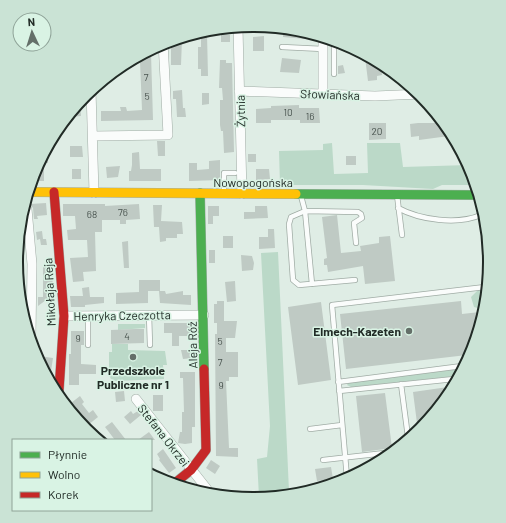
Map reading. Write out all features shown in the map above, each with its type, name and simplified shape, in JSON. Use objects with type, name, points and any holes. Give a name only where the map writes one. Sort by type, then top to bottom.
[{"type":"street","name":"Żytnia","points":[[238,32],[242,194]]},
{"type":"street","points":[[322,94],[323,43]]},
{"type":"street","points":[[93,136],[168,135],[163,50]]},
{"type":"street","name":"Słowiańska","points":[[239,91],[375,96],[411,94]]},
{"type":"street","points":[[91,98],[94,193]]},
{"type":"street","name":"Nowopogońska","points":[[34,192],[473,195]]},
{"type":"street","name":"Mikołaja Reja","points":[[54,192],[64,316],[59,385]]},
{"type":"street","name":"Aleja Róż","points":[[180,479],[191,470],[206,450],[200,194]]},
{"type":"street","points":[[27,218],[32,264],[31,322]]},
{"type":"street","name":"Henryka Czeczotta","points":[[64,316],[204,314]]},
{"type":"street","name":"Stefana Okrzei","points":[[136,399],[205,486]]},
{"type":"lane","points":[[282,46],[323,49]]},
{"type":"lane","points":[[334,46],[334,74]]},
{"type":"lane","points":[[224,194],[224,173],[235,173]]},
{"type":"lane","points":[[301,194],[305,211],[312,284]]},
{"type":"lane","points":[[397,195],[402,235]]},
{"type":"lane","points":[[398,208],[410,214],[426,218],[470,219],[479,215]]},
{"type":"lane","points":[[355,280],[299,285],[293,280],[289,224],[291,217],[305,211],[358,212],[361,214],[362,218],[354,223],[356,244]]},
{"type":"lane","points":[[346,472],[338,382],[339,370],[332,305],[482,287]]},
{"type":"lane","points":[[149,315],[150,345]]},
{"type":"lane","points":[[88,316],[88,345]]},
{"type":"lane","points":[[338,382],[457,367]]},
{"type":"lane","points":[[339,391],[451,378]]},
{"type":"lane","points":[[401,384],[407,432]]},
{"type":"lane","points":[[310,429],[342,425]]},
{"type":"lane","points":[[323,460],[380,454]]},
{"type":"green space","points":[[332,143],[334,174],[368,173],[367,143],[400,143],[403,167],[461,165],[470,185],[442,185],[433,189],[363,185],[280,185],[279,151],[323,150],[323,144]]},
{"type":"green space","points":[[278,252],[289,489],[259,492],[257,459],[267,457],[270,426],[261,253]]},
{"type":"green space","points":[[478,290],[481,290],[478,308],[474,307],[471,297]]},
{"type":"green space","points":[[118,324],[145,324],[145,328],[118,330]]},
{"type":"green space","points":[[112,344],[128,344],[128,350],[165,351],[167,365],[163,365],[164,379],[116,381],[111,379],[109,375],[109,352],[112,352]]},
{"type":"green space","points":[[456,370],[452,376],[351,387],[347,385],[349,382]]},
{"type":"building","points":[[283,33],[306,38],[306,39],[283,37]]},
{"type":"building","points":[[221,35],[230,35],[230,42],[221,42]]},
{"type":"building","points":[[207,36],[208,76],[201,76],[201,69],[198,69],[198,47],[201,47],[201,37]]},
{"type":"building","points":[[264,36],[264,51],[253,51],[253,37]]},
{"type":"building","points":[[182,43],[181,65],[171,65],[171,47]]},
{"type":"building","points":[[151,55],[153,120],[101,121],[101,111],[121,111],[120,107],[126,107],[127,111],[142,110],[140,61],[144,61],[144,59]]},
{"type":"building","points":[[282,58],[301,60],[299,73],[280,72]]},
{"type":"building","points":[[220,60],[226,60],[226,63],[232,63],[234,152],[224,153],[223,131],[221,131],[220,125],[220,100],[223,100],[222,88],[219,88]]},
{"type":"building","points":[[365,61],[381,70],[382,75],[377,76],[377,80],[368,81]]},
{"type":"building","points":[[343,65],[345,73],[338,74],[338,66]]},
{"type":"building","points":[[182,90],[183,108],[185,108],[186,117],[177,117],[176,99],[173,99],[173,91]]},
{"type":"building","points":[[202,93],[209,93],[209,104],[202,105]]},
{"type":"building","points":[[299,105],[299,108],[319,108],[320,123],[300,123],[300,120],[271,120],[271,123],[256,123],[256,109],[271,108],[271,106]]},
{"type":"building","points":[[81,109],[81,116],[75,117]]},
{"type":"building","points":[[369,123],[386,123],[386,139],[369,140]]},
{"type":"building","points":[[436,123],[446,136],[419,140],[419,136],[411,137],[410,124]]},
{"type":"building","points":[[157,141],[165,141],[165,156],[158,156]]},
{"type":"building","points":[[70,146],[82,146],[83,157],[70,157]]},
{"type":"building","points":[[139,152],[140,169],[161,169],[161,181],[129,181],[129,171],[131,171],[132,165],[132,153]]},
{"type":"building","points":[[248,154],[256,154],[256,162],[248,162]]},
{"type":"building","points":[[346,156],[356,156],[356,165],[346,165]]},
{"type":"building","points":[[220,160],[220,180],[189,181],[189,163],[197,163],[197,170],[209,169],[209,161]]},
{"type":"building","points":[[44,166],[44,181],[38,181]]},
{"type":"building","points":[[120,166],[118,177],[107,178],[106,167]]},
{"type":"building","points":[[72,169],[81,169],[81,179],[72,179]]},
{"type":"building","points":[[256,169],[269,169],[270,179],[256,180]]},
{"type":"building","points":[[46,203],[47,215],[37,216],[38,219],[34,219],[33,208],[30,204]]},
{"type":"building","points":[[63,204],[105,204],[105,206],[139,204],[140,219],[126,220],[126,224],[120,224],[120,220],[102,220],[102,232],[95,232],[96,271],[83,272],[84,281],[73,282],[70,258],[88,257],[87,240],[68,240],[67,230],[76,229],[75,216],[63,216]]},
{"type":"building","points":[[153,205],[162,205],[161,221],[182,222],[183,234],[177,234],[177,238],[166,238],[166,241],[160,242],[159,227],[154,227]]},
{"type":"building","points":[[208,206],[219,206],[219,216],[213,216],[213,224],[208,224]]},
{"type":"building","points":[[255,206],[267,206],[268,218],[244,219],[244,212],[255,212]]},
{"type":"building","points":[[337,215],[341,253],[361,251],[360,246],[379,243],[379,237],[390,236],[395,281],[365,284],[363,266],[328,272],[327,265],[324,265],[324,259],[327,258],[322,217]]},
{"type":"building","points":[[268,229],[274,229],[275,248],[259,249],[259,237],[268,237]]},
{"type":"building","points":[[42,231],[43,239],[46,239],[47,245],[41,245],[40,239],[37,240],[36,232]]},
{"type":"building","points":[[223,236],[233,236],[233,248],[223,248]]},
{"type":"building","points":[[128,241],[129,268],[124,268],[122,242]]},
{"type":"building","points":[[23,245],[24,272],[23,272]]},
{"type":"building","points":[[209,250],[215,250],[215,263],[209,263]]},
{"type":"building","points":[[241,255],[252,256],[254,263],[253,270],[242,271]]},
{"type":"building","points":[[43,267],[53,267],[52,300],[46,300],[38,306],[38,297],[43,297]]},
{"type":"building","points":[[139,280],[160,280],[160,291],[165,291],[166,294],[183,291],[183,295],[191,295],[191,305],[160,303],[159,291],[148,291],[148,303],[116,304],[116,293],[139,292]]},
{"type":"building","points":[[235,281],[236,301],[227,302],[225,282]]},
{"type":"building","points":[[89,287],[90,297],[104,297],[104,303],[85,305],[85,307],[71,307],[70,296],[83,296],[82,288]]},
{"type":"building","points":[[217,301],[224,301],[224,321],[237,321],[235,338],[226,338],[226,352],[238,352],[238,377],[229,377],[229,381],[226,381],[229,448],[238,448],[238,457],[216,456],[215,334],[217,334],[217,323],[214,323],[214,304],[217,304]]},
{"type":"building","name":"Elmech-Kazeten","points":[[461,301],[462,314],[477,312],[471,335],[462,356],[346,369],[340,314]]},
{"type":"building","points":[[321,302],[331,380],[298,385],[288,307]]},
{"type":"building","points":[[164,323],[194,323],[194,336],[179,336],[179,346],[172,346],[172,333],[164,333]]},
{"type":"building","points":[[144,329],[144,343],[111,344],[111,330]]},
{"type":"building","points":[[71,331],[84,331],[84,345],[81,345],[81,364],[96,365],[96,374],[79,374],[79,385],[69,385]]},
{"type":"building","points":[[181,350],[194,350],[194,358],[183,359]]},
{"type":"building","points":[[44,357],[53,358],[51,371]]},
{"type":"building","points":[[180,372],[195,372],[195,427],[192,427],[192,443],[185,444],[178,443],[180,432],[182,432],[182,412],[184,412],[183,378],[180,378]]},
{"type":"building","points":[[445,387],[417,423],[413,392]]},
{"type":"building","points":[[124,391],[125,401],[116,402],[115,392]]},
{"type":"building","points":[[385,393],[392,445],[387,449],[362,452],[356,396]]},
{"type":"building","points":[[153,395],[163,395],[163,411],[153,411]]},
{"type":"building","points":[[80,396],[84,402],[82,404],[89,413],[93,410],[98,417],[90,424],[72,403]]},
{"type":"building","points":[[131,411],[133,414],[138,411],[141,415],[130,424],[124,417]]},
{"type":"building","points":[[112,422],[125,439],[114,439],[105,427]]},
{"type":"building","points":[[149,432],[155,440],[152,439],[139,439]]},
{"type":"building","points":[[163,449],[176,468],[169,473],[159,460],[160,459],[157,454]]},
{"type":"building","points":[[211,460],[220,466],[215,474],[206,468]]},
{"type":"building","points":[[331,467],[333,477],[317,481],[315,469]]},
{"type":"traffic: fast","points":[[200,193],[204,369]]},
{"type":"traffic: fast","points":[[296,194],[473,195]]},
{"type":"traffic: slow","points":[[34,192],[296,194]]},
{"type":"traffic: jam","points":[[54,192],[64,316],[59,385]]},
{"type":"traffic: jam","points":[[180,479],[191,470],[206,450],[204,369]]},
{"type":"place","name":"Elmech-Kazeten","points":[[409,331]]},
{"type":"place","name":"Przedszkole Publiczne nr 1","points":[[133,357]]}]
